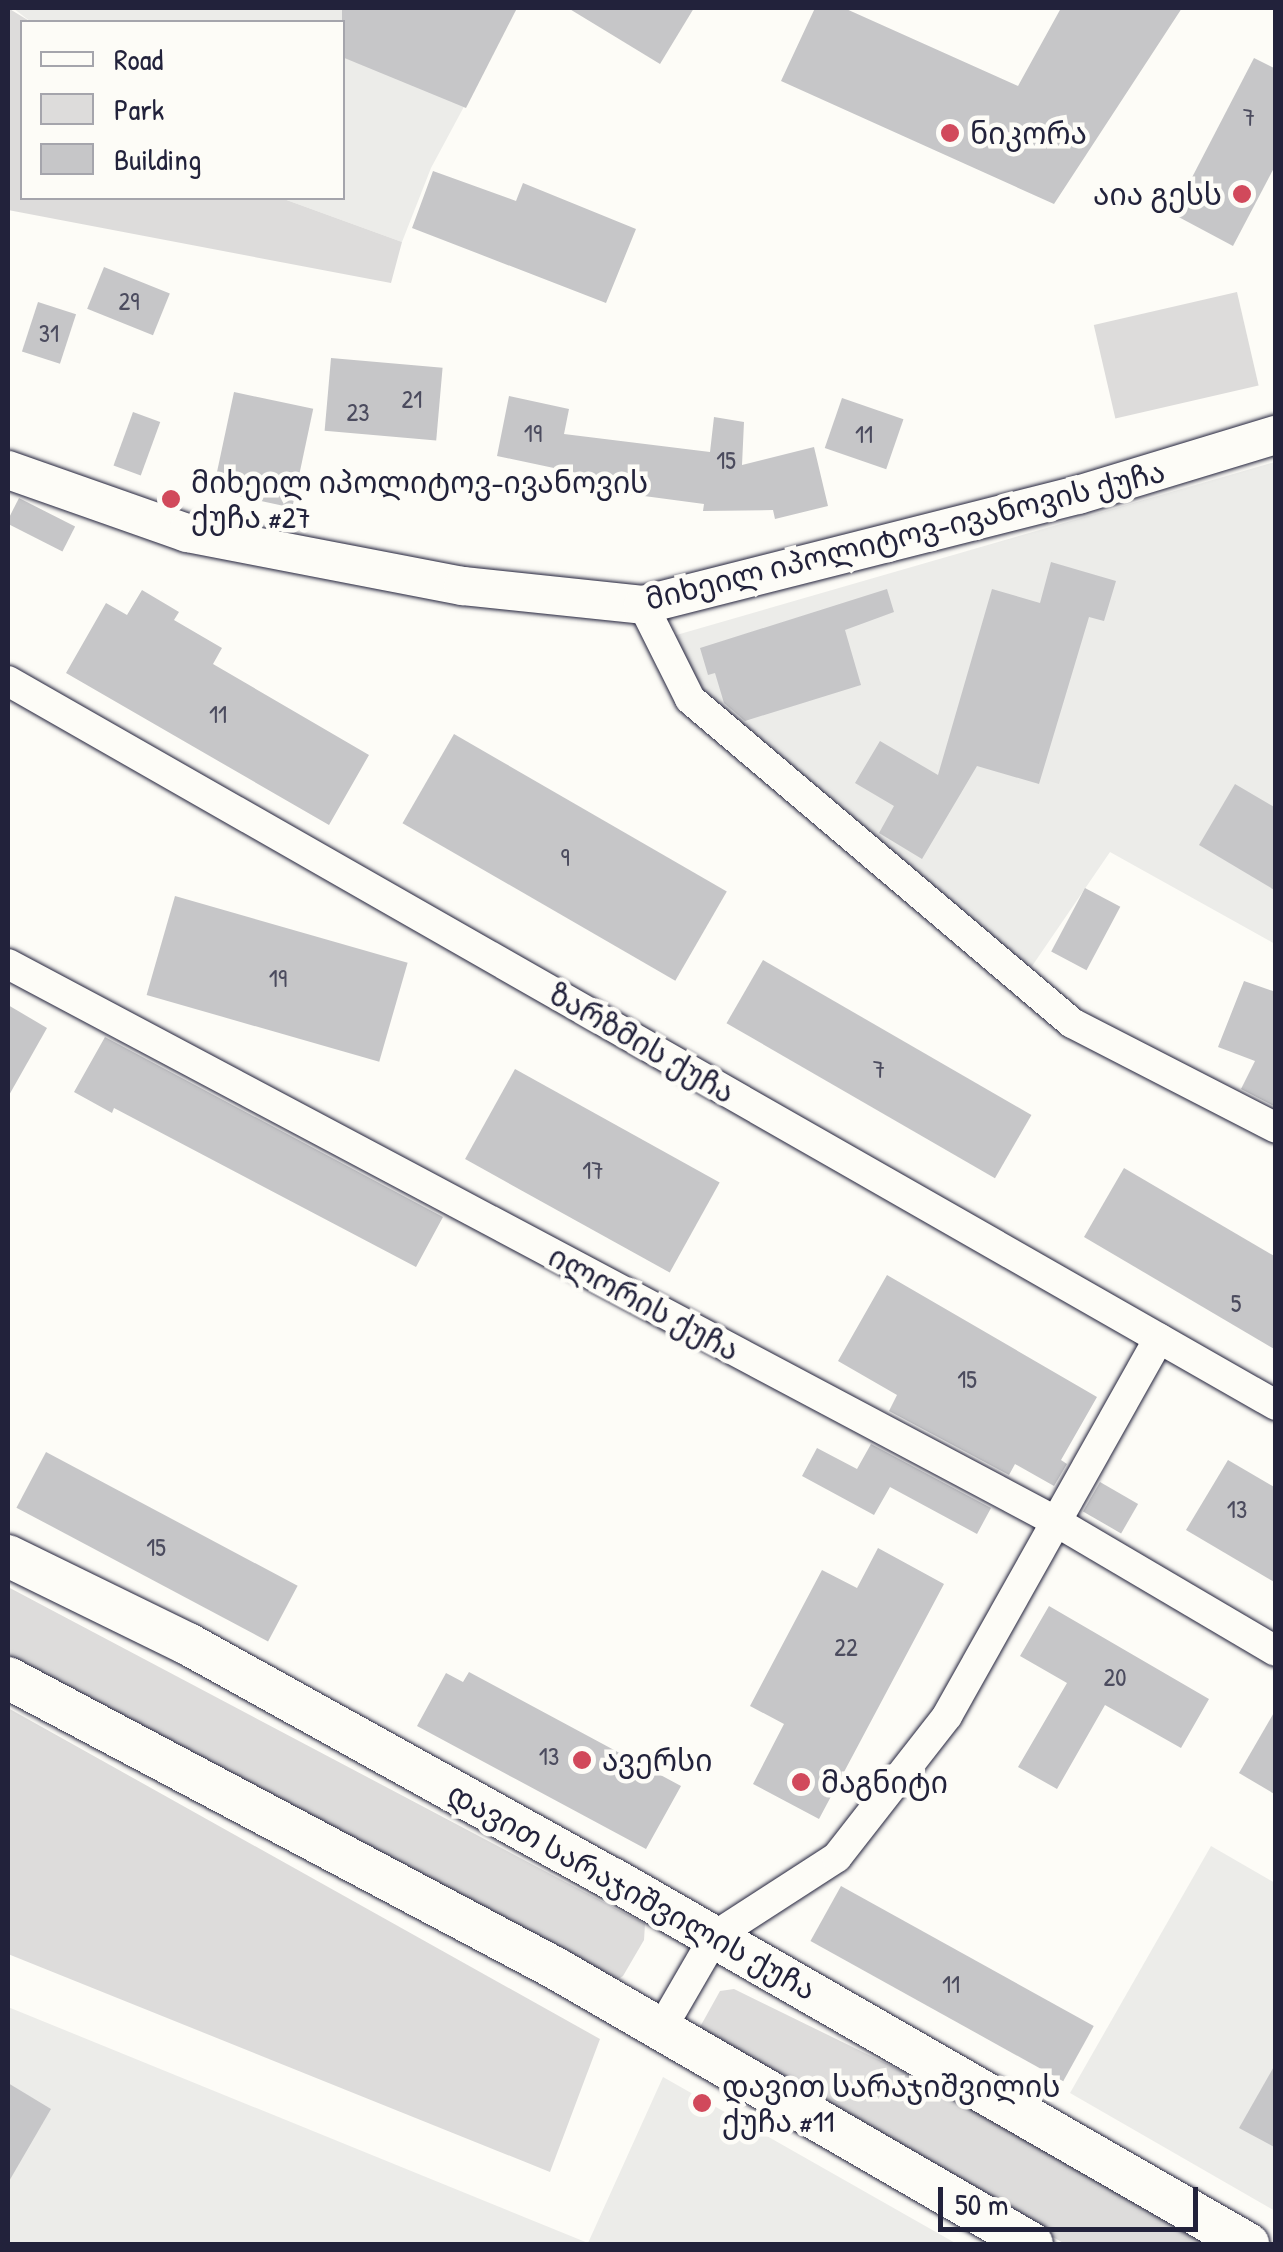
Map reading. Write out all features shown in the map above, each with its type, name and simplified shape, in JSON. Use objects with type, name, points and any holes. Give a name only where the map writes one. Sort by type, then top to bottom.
[{"type":"main road","name":"დავით სარაჯიშვილის ქუჩა","points":[[8,1556],[188,1644],[716,1936],[1248,2244]]},
{"type":"main road","points":[[8,1678],[555,1968],[1032,2244]]},
{"type":"street","name":"მიხეილ იპოლიტოვ-ივანოვის ქუჩა","points":[[8,470],[187,533],[464,586],[643,606],[1078,495],[1276,435]]},
{"type":"street","points":[[643,606],[690,699],[1072,1022],[1276,1128]]},
{"type":"street","name":"ზარზმის ქუჩა","points":[[8,682],[1276,1405]]},
{"type":"street","name":"ილორის ქუჩა","points":[[8,964],[1055,1522],[1276,1651]]},
{"type":"street","points":[[660,2032],[716,1936],[837,1857],[947,1716],[1159,1338]]},
{"type":"shaded area","points":[[13,8],[517,8],[431,168],[402,242],[286,200],[345,200],[345,20],[28,20]]},
{"type":"shaded area","points":[[1275,462],[1275,944],[1110,852],[1028,972],[719,718],[673,636]]},
{"type":"shaded area","points":[[1211,1846],[1275,1883],[1275,2211],[1070,2093]]},
{"type":"shaded area","points":[[8,2007],[588,2243],[663,2077],[957,2244],[8,2244]]},
{"type":"green space","points":[[8,8],[28,20],[20,20],[20,200],[286,200],[402,242],[391,283],[8,210]]},
{"type":"green space","points":[[1237,292],[1259,386],[1115,419],[1094,325]]},
{"type":"green space","points":[[8,1587],[645,1924],[644,1940],[623,1976],[610,1984],[8,1663]]},
{"type":"green space","points":[[8,1708],[600,2039],[550,2172],[8,1954]]},
{"type":"green space","points":[[734,1989],[918,2079],[1213,2244],[1065,2244],[710,2042],[700,2027],[720,1991]]},
{"type":"building","points":[[342,8],[517,8],[466,108],[345,58]]},
{"type":"building","points":[[568,8],[694,8],[660,64]]},
{"type":"building","points":[[815,8],[844,8],[1018,86],[1061,8],[1182,8],[1054,204],[781,81]]},
{"type":"building","points":[[1254,58],[1276,69],[1276,164],[1233,246],[1173,214]]},
{"type":"building","points":[[433,171],[516,201],[523,183],[636,229],[606,303],[412,228]]},
{"type":"building","points":[[104,267],[170,294],[153,335],[87,309]]},
{"type":"building","points":[[38,302],[76,314],[60,364],[22,351]]},
{"type":"building","points":[[331,358],[443,368],[436,440],[325,431]]},
{"type":"building","points":[[234,392],[313,409],[292,508],[213,491]]},
{"type":"building","points":[[509,396],[569,409],[564,434],[710,452],[714,417],[744,422],[742,465],[814,447],[828,506],[775,519],[773,510],[703,511],[704,504],[599,490],[601,478],[497,456]]},
{"type":"building","points":[[842,398],[903,419],[886,469],[825,448]]},
{"type":"building","points":[[133,412],[160,422],[141,475],[114,466]]},
{"type":"building","points":[[19,498],[75,527],[62,552],[8,524]]},
{"type":"building","points":[[1051,562],[1116,581],[1104,621],[1089,617],[1039,784],[977,766],[922,859],[879,833],[894,806],[855,783],[880,741],[938,775],[992,589],[1040,603]]},
{"type":"building","points":[[887,589],[894,612],[845,630],[861,685],[745,721],[724,703],[715,673],[708,675],[700,648]]},
{"type":"building","points":[[142,590],[179,612],[174,620],[222,648],[213,664],[369,755],[329,825],[66,673],[106,603],[127,615]]},
{"type":"building","points":[[454,734],[727,891],[675,981],[402,823]]},
{"type":"building","points":[[1235,784],[1276,808],[1276,891],[1199,845]]},
{"type":"building","points":[[1085,888],[1120,907],[1087,970],[1051,952]]},
{"type":"building","points":[[175,896],[408,963],[379,1062],[147,995]]},
{"type":"building","points":[[763,960],[1031,1115],[995,1178],[727,1023]]},
{"type":"building","points":[[1244,981],[1276,992],[1276,1107],[1241,1089],[1255,1061],[1218,1047]]},
{"type":"building","points":[[8,1005],[47,1028],[8,1097]]},
{"type":"building","points":[[105,1037],[443,1217],[416,1267],[114,1108],[112,1113],[74,1092]]},
{"type":"building","points":[[515,1069],[720,1182],[670,1273],[465,1159]]},
{"type":"building","points":[[1124,1168],[1276,1257],[1276,1350],[1084,1237]]},
{"type":"building","points":[[887,1275],[1097,1397],[1061,1460],[1067,1464],[1054,1486],[1015,1464],[1009,1475],[889,1411],[897,1395],[838,1361]]},
{"type":"building","points":[[871,1444],[991,1508],[977,1534],[890,1487],[874,1515],[802,1476],[817,1448],[857,1469]]},
{"type":"building","points":[[46,1452],[298,1586],[268,1641],[16,1508]]},
{"type":"building","points":[[1228,1460],[1276,1488],[1276,1583],[1186,1530]]},
{"type":"building","points":[[1100,1482],[1138,1504],[1121,1533],[1083,1511]]},
{"type":"building","points":[[878,1548],[944,1584],[819,1819],[753,1784],[784,1724],[750,1706],[822,1570],[857,1588]]},
{"type":"building","points":[[1049,1606],[1209,1699],[1181,1748],[1105,1705],[1057,1789],[1018,1767],[1067,1683],[1020,1656]]},
{"type":"building","points":[[469,1672],[681,1786],[646,1849],[417,1726],[446,1673],[463,1682]]},
{"type":"building","points":[[1276,1709],[1276,1795],[1239,1773]]},
{"type":"building","points":[[841,1886],[1094,2026],[1063,2081],[810,1941]]},
{"type":"building","points":[[1276,2063],[1276,2148],[1239,2128]]},
{"type":"building","points":[[8,2083],[51,2109],[8,2183]]},
{"type":"place","name":"ნიკორა","points":[[950,133]]},
{"type":"place","name":"აია გესს","points":[[1242,194]]},
{"type":"place","name":"მიხეილ იპოლიტოვ-ივანოვის ქუჩა #27","points":[[171,499]]},
{"type":"place","name":"ავერსი","points":[[582,1760]]},
{"type":"place","name":"მაგნიტი","points":[[801,1782]]},
{"type":"place","name":"დავით სარაჯიშვილის ქუჩა #11","points":[[702,2103]]}]
